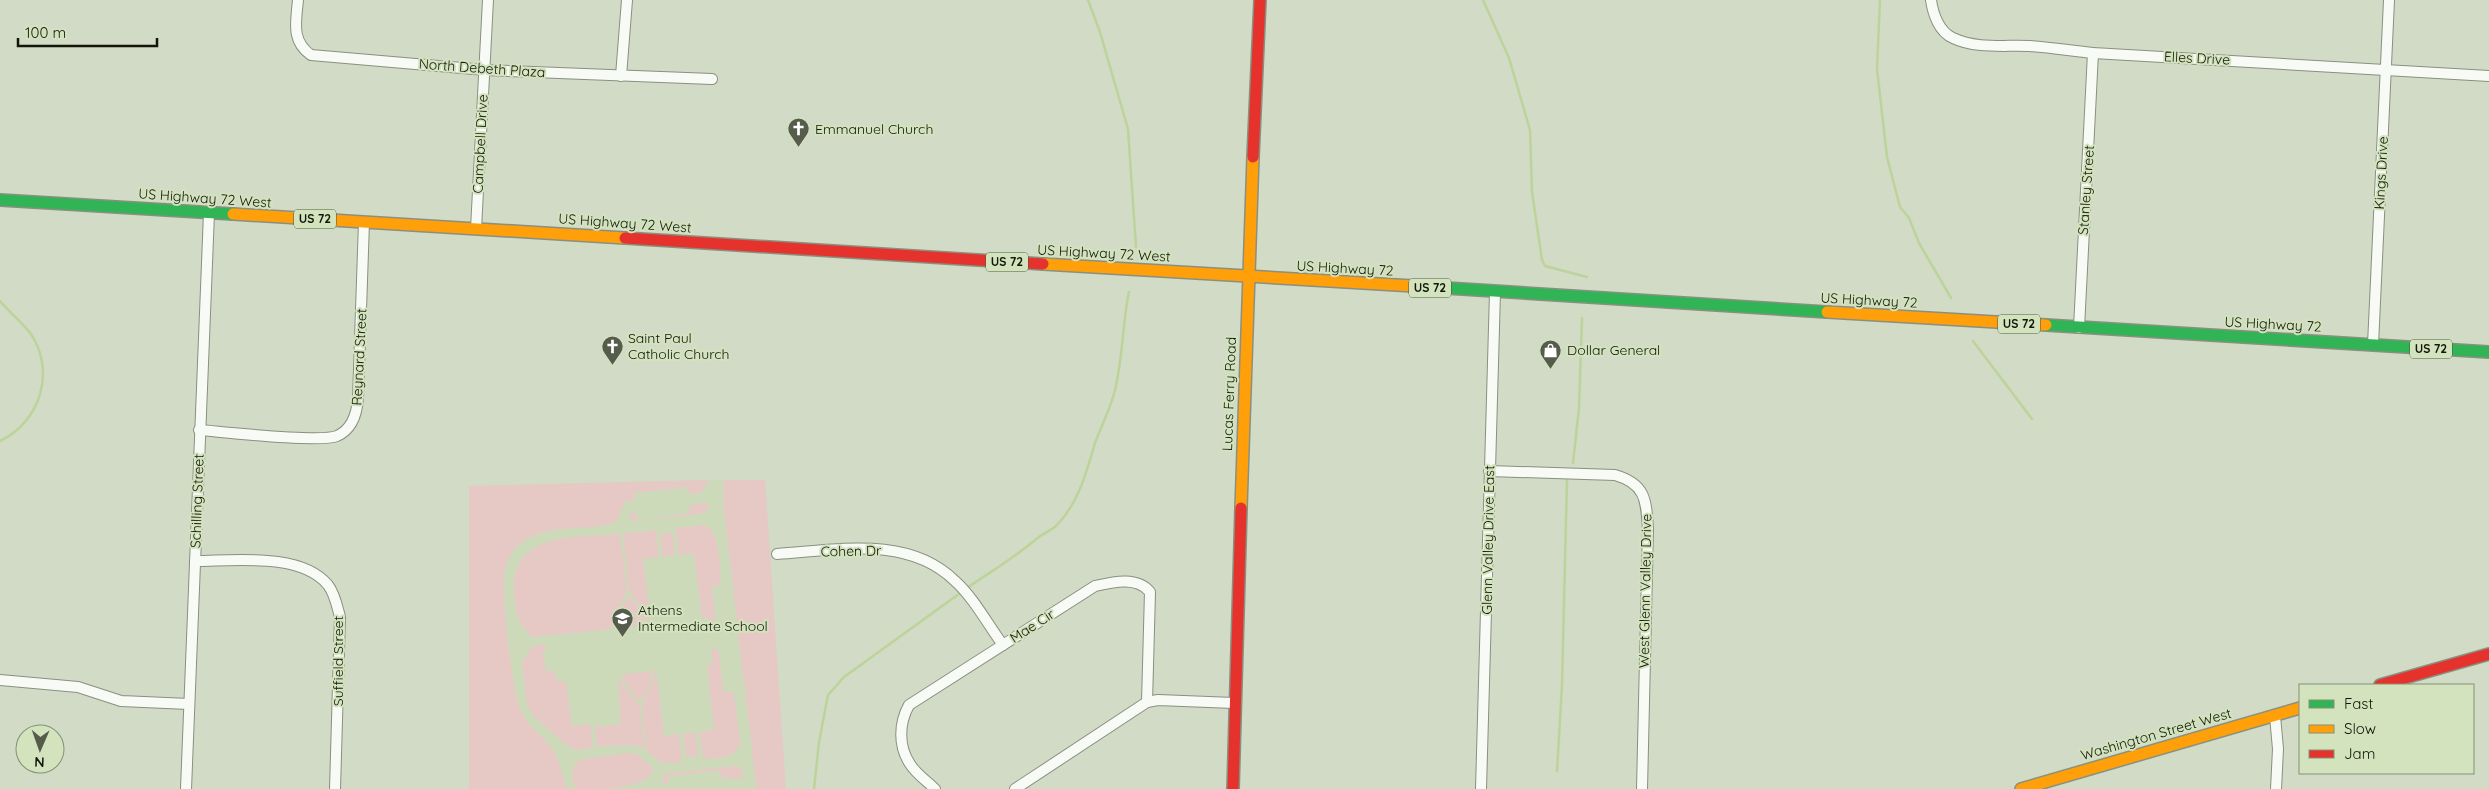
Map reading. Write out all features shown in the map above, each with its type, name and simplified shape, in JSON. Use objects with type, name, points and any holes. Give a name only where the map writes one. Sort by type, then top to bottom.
[{"type":"main road","name":"Lucas Ferry Road","points":[[1233,789],[1234,703],[1248,277],[1260,0]]},
{"type":"main road","name":"US Highway 72 West","points":[[0,200],[1248,277]]},
{"type":"main road","name":"US Highway 72","points":[[1248,277],[2489,352]]},
{"type":"main road","points":[[2384,684],[2489,654]]},
{"type":"main road","name":"Washington Street West","points":[[2021,789],[2299,708]]},
{"type":"street","name":"Campbell Drive","points":[[476,229],[488,0]]},
{"type":"street","points":[[621,76],[627,0]]},
{"type":"street","name":"Elles Drive","points":[[1931,0],[1932,11],[1943,31],[1952,38],[1973,45],[2029,46],[2093,53],[2489,76]]},
{"type":"street","name":"Kings Drive","points":[[2373,345],[2389,0]]},
{"type":"street","name":"North Debeth Plaza","points":[[295,1],[296,38],[301,48],[310,55],[485,70],[712,79]]},
{"type":"street","name":"Stanley Street","points":[[2079,328],[2093,53]]},
{"type":"street","name":"Schilling Street","points":[[186,789],[199,430],[210,213]]},
{"type":"street","name":"Reynard Street","points":[[199,430],[314,438],[336,437],[346,431],[353,421],[357,410],[364,222]]},
{"type":"street","name":"Glenn Valley Drive East","points":[[1481,789],[1495,292]]},
{"type":"street","name":"West Glenn Valley Drive","points":[[1489,471],[1616,475],[1637,485],[1644,495],[1648,528],[1642,789]]},
{"type":"street","name":"Cohen Dr","points":[[777,554],[880,549],[901,552],[935,564],[960,586],[1003,646]]},
{"type":"street","name":"Suffield Street","points":[[195,561],[299,566],[320,577],[331,590],[340,617],[335,789]]},
{"type":"street","name":"Mae Cir","points":[[935,789],[910,765],[905,755],[901,732],[904,714],[910,705],[1095,586],[1112,582],[1135,582],[1144,585],[1150,592],[1147,702]]},
{"type":"street","points":[[0,680],[78,687],[121,701],[189,704]]},
{"type":"street","points":[[1015,789],[1147,702],[1158,700],[1234,703]]},
{"type":"street","points":[[2275,716],[2278,749],[2276,789]]},
{"type":"shaded area","points":[[708,480],[704,489],[696,493],[689,494],[687,487],[634,493],[634,501],[625,502],[616,522],[534,535],[520,543],[514,550],[505,569],[504,596],[517,698],[526,720],[556,755],[567,789],[469,789],[469,486]]},
{"type":"shaded area","points":[[724,480],[765,480],[786,789],[756,789],[752,752],[754,751],[752,749],[745,689],[747,689],[747,686],[744,686],[733,589],[736,586],[733,586],[723,502]]},
{"type":"shaded area","name":"Athens Intermediate School","points":[[765,480],[785,789],[469,789],[469,486]]},
{"type":"shaded area","points":[[705,503],[709,506],[708,509],[701,514],[634,521],[629,517],[631,513],[635,512],[639,520],[689,513],[689,505]]},
{"type":"shaded area","points":[[705,525],[714,535],[720,561],[721,585],[712,587],[716,628],[712,632],[710,632],[708,618],[702,619],[694,553],[679,555],[676,528]]},
{"type":"shaded area","points":[[656,530],[659,557],[643,559],[651,624],[648,624],[646,613],[629,592],[623,533]]},
{"type":"shaded area","points":[[673,532],[675,555],[663,557],[660,533]]},
{"type":"shaded area","points":[[620,534],[627,592],[611,625],[612,629],[532,637],[520,622],[514,600],[516,573],[523,558],[534,548],[549,542],[567,538]]},
{"type":"shaded area","points":[[627,598],[631,598],[644,614],[645,625],[614,629],[614,625]]},
{"type":"shaded area","points":[[542,644],[548,650],[543,651],[546,671],[555,671],[557,681],[566,681],[572,726],[590,724],[593,748],[577,750],[569,747],[535,718],[527,705],[522,662],[532,647]]},
{"type":"shaded area","points":[[714,648],[719,651],[723,691],[734,693],[740,743],[738,749],[730,755],[720,758],[703,759],[699,732],[714,730],[707,665],[713,664],[711,650]]},
{"type":"shaded area","points":[[653,670],[656,670],[664,736],[679,734],[682,762],[662,763],[647,752],[642,706],[654,680]]},
{"type":"shaded area","points":[[650,671],[652,681],[643,699],[638,700],[620,675]]},
{"type":"shaded area","points":[[618,678],[640,706],[645,749],[634,745],[597,746],[594,727],[621,724]]},
{"type":"shaded area","points":[[695,732],[698,756],[686,757],[683,734]]},
{"type":"shaded area","points":[[626,753],[637,754],[653,768],[650,775],[634,784],[610,788],[577,789],[572,781],[573,768],[579,760]]},
{"type":"shaded area","points":[[734,766],[742,768],[743,779],[722,778],[719,770],[669,776],[668,784],[663,783],[662,780],[667,773]]},
{"type":"waterway","points":[[1088,0],[1100,32],[1128,129],[1136,247]]},
{"type":"waterway","points":[[1483,0],[1509,58],[1530,130],[1532,192],[1542,260],[1545,266],[1587,277]]},
{"type":"waterway","points":[[1880,0],[1877,69],[1887,157],[1900,207],[1909,218],[1919,243],[1951,298]]},
{"type":"waterway","points":[[967,588],[1055,527],[1071,507],[1081,487],[1095,443],[1114,394],[1129,292]]},
{"type":"waterway","points":[[0,301],[31,334],[42,364],[43,380],[40,395],[34,409],[25,422],[14,433],[0,441]]},
{"type":"waterway","points":[[1573,463],[1579,408],[1582,318]]},
{"type":"waterway","points":[[1973,341],[2032,419]]},
{"type":"waterway","points":[[1557,771],[1562,685],[1567,480]]},
{"type":"waterway","points":[[814,789],[819,742],[828,695],[844,677],[963,591]]},
{"type":"traffic: fast","points":[[0,200],[233,214]]},
{"type":"traffic: fast","points":[[1430,287],[1827,312]]},
{"type":"traffic: fast","points":[[2046,325],[2489,352]]},
{"type":"traffic: slow","points":[[1241,508],[1253,157]]},
{"type":"traffic: slow","points":[[233,214],[625,238]]},
{"type":"traffic: slow","points":[[1043,264],[1430,287]]},
{"type":"traffic: slow","points":[[1827,312],[2046,325]]},
{"type":"traffic: slow","points":[[2021,789],[2299,708]]},
{"type":"traffic: jam","points":[[1253,157],[1260,0]]},
{"type":"traffic: jam","points":[[625,238],[1043,264]]},
{"type":"traffic: jam","points":[[1233,789],[1241,508]]},
{"type":"traffic: jam","points":[[2384,684],[2489,654]]},
{"type":"place","name":"Emmanuel Church","points":[[799,148]]},
{"type":"place","name":"Saint Paul Catholic Church","points":[[612,365]]},
{"type":"place","name":"Dollar General","points":[[1551,369]]},
{"type":"place","name":"Athens Intermediate School","points":[[622,637]]}]
